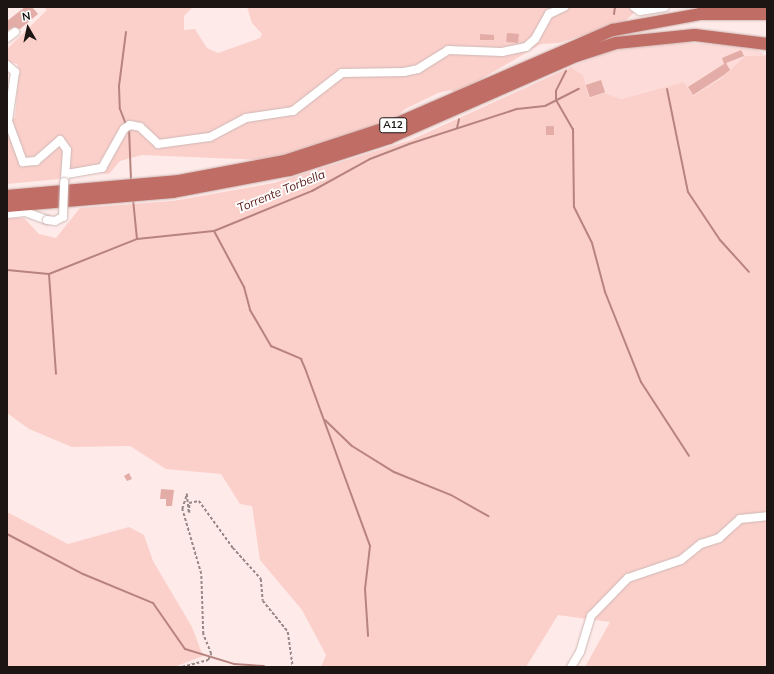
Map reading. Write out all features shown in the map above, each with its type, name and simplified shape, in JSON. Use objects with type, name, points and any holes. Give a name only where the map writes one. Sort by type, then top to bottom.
[{"type":"highway","name":"A12","points":[[7,196],[178,181],[285,161],[386,128],[613,30],[700,14],[767,14]]},
{"type":"highway","name":"A12","points":[[7,206],[172,192],[290,170],[389,138],[555,65],[616,43],[695,35],[767,44]]},
{"type":"street","points":[[67,174],[102,168],[124,129],[130,125],[140,127],[158,144],[210,137],[246,118],[276,116],[293,111],[342,73],[404,72],[418,69],[448,50],[502,52],[526,47],[535,39],[549,14],[564,7]]},
{"type":"street","points":[[634,7],[640,11],[665,7]]},
{"type":"street","points":[[7,38],[15,32]]},
{"type":"street","points":[[7,66],[15,72],[8,121],[23,162],[36,161],[52,143],[60,140],[67,150],[67,174],[64,182],[63,216],[55,222],[25,212],[7,214]]},
{"type":"street","points":[[571,667],[580,652],[591,616],[628,578],[681,560],[701,544],[719,538],[740,519],[767,516]]},
{"type":"path","points":[[182,667],[208,660],[211,654],[203,634],[201,574],[182,509],[186,494],[189,513],[189,503],[199,500],[233,548],[261,579],[263,601],[288,632],[293,667]]},
{"type":"shaded area","points":[[44,7],[193,7],[184,16],[184,30],[195,29],[207,48],[218,53],[260,38],[262,34],[252,23],[247,7],[640,7],[623,23],[559,43],[541,44],[456,94],[451,90],[438,93],[405,109],[391,122],[318,147],[259,160],[142,155],[120,161],[109,174],[64,169],[59,179],[7,184],[7,117],[15,118],[19,69],[17,64],[7,61],[7,49],[47,10]]},
{"type":"shaded area","points":[[666,42],[752,46],[767,56],[745,56],[722,78],[693,96],[684,82],[621,99],[604,93],[589,98],[583,75],[571,67],[610,51]]},
{"type":"shaded area","points":[[745,56],[767,56],[767,667],[585,667],[610,622],[558,615],[526,667],[321,667],[326,655],[302,610],[260,560],[252,506],[240,504],[221,474],[166,469],[130,446],[72,447],[29,429],[7,413],[7,218],[24,218],[39,234],[56,238],[80,208],[173,201],[274,183],[411,140],[571,67],[583,75],[589,98],[604,93],[621,99],[684,82],[693,96],[722,78]]},
{"type":"shaded area","points":[[7,512],[68,544],[129,527],[144,535],[153,561],[192,627],[203,656],[174,667],[7,667]]},
{"type":"building","points":[[25,7],[32,7],[38,14],[20,29],[14,27],[7,31],[7,21]]},
{"type":"building","points":[[507,33],[519,34],[518,43],[506,42]]},
{"type":"building","points":[[480,34],[494,35],[494,40],[480,40]]},
{"type":"building","points":[[741,50],[744,56],[726,63],[730,70],[693,95],[688,87],[724,64],[722,58]]},
{"type":"building","points":[[601,80],[605,92],[590,97],[586,85]]},
{"type":"building","points":[[546,126],[554,126],[554,135],[546,135]]},
{"type":"building","points":[[129,473],[132,479],[127,481],[124,476]]},
{"type":"building","points":[[161,489],[174,490],[172,506],[166,506],[166,499],[160,499]]},
{"type":"waterway","points":[[614,14],[615,7]]},
{"type":"waterway","points":[[126,32],[119,86],[120,109],[126,125]]},
{"type":"waterway","points":[[566,71],[556,91],[556,100],[573,129],[574,207],[592,243],[605,292],[641,382],[689,456]]},
{"type":"waterway","name":"Torrente Torbella","points":[[7,270],[49,274],[137,239],[214,231],[312,191],[370,159],[409,144],[517,109],[545,106],[579,89]]},
{"type":"waterway","points":[[667,89],[688,192],[720,240],[749,272]]},
{"type":"waterway","points":[[457,128],[459,119]]},
{"type":"waterway","points":[[129,128],[131,181]]},
{"type":"waterway","points":[[133,199],[137,239]]},
{"type":"waterway","points":[[214,231],[244,287],[250,310],[271,346],[301,359],[306,371],[370,546],[365,589],[368,636]]},
{"type":"waterway","points":[[49,274],[56,374]]},
{"type":"waterway","points":[[325,420],[352,446],[394,472],[451,495],[488,516]]},
{"type":"waterway","points":[[7,534],[83,574],[153,603],[185,649],[234,664],[264,666]]}]
